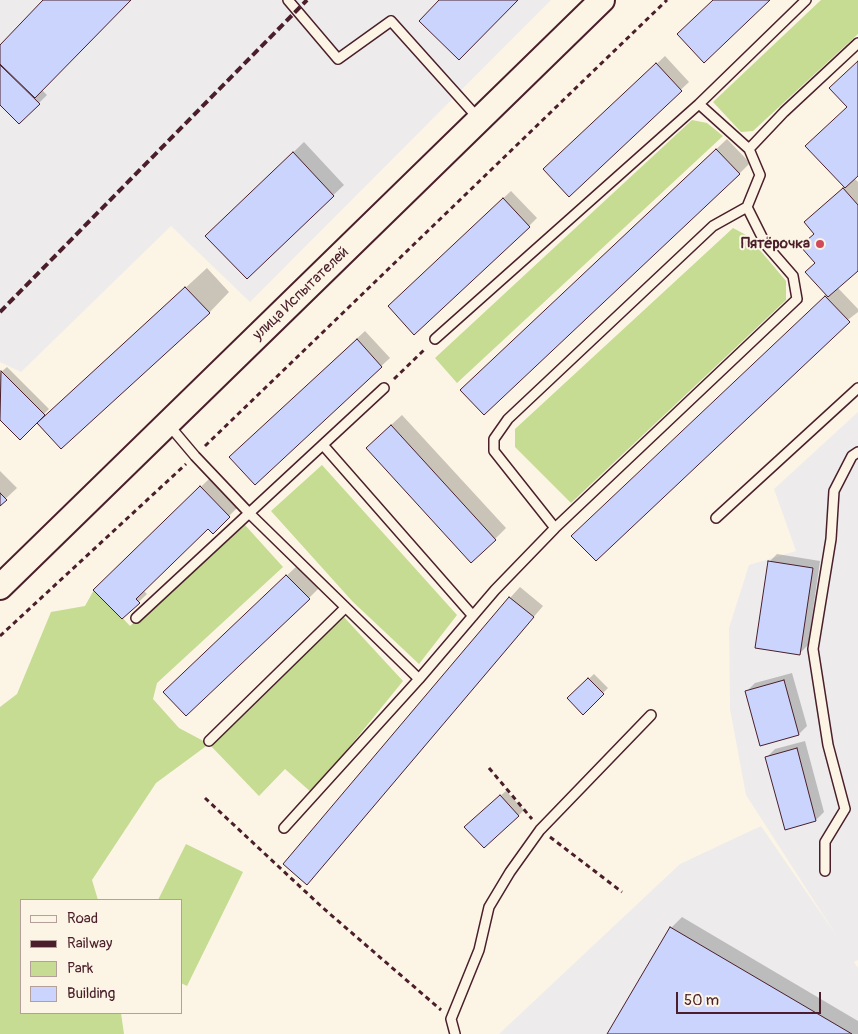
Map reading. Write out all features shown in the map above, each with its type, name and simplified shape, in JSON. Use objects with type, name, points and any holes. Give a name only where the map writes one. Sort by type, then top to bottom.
[{"type":"main road","name":"улица Испытателей","points":[[0,587],[602,0]]},
{"type":"lane","points":[[288,0],[338,59],[391,22],[480,120]]},
{"type":"lane","points":[[435,339],[699,104],[806,0]]},
{"type":"lane","points":[[749,149],[784,112],[858,43]]},
{"type":"lane","points":[[555,528],[494,451],[494,439],[508,419],[713,226],[747,207],[760,175],[749,149],[699,104]]},
{"type":"lane","points":[[284,828],[419,679],[473,616],[555,528],[797,299],[793,276],[766,245],[747,207]]},
{"type":"lane","points":[[136,618],[384,388]]},
{"type":"lane","points":[[716,518],[858,388]]},
{"type":"lane","points":[[167,423],[195,456],[250,514],[419,679]]},
{"type":"lane","points":[[323,445],[473,616]]},
{"type":"lane","points":[[825,871],[825,842],[845,809],[828,745],[812,649],[831,539],[834,491],[852,456],[858,452]]},
{"type":"lane","points":[[209,741],[345,608]]},
{"type":"lane","points":[[455,1034],[451,1019],[478,950],[489,907],[510,872],[540,830],[651,715]]},
{"type":"path","points":[[0,636],[195,456],[667,0]]},
{"type":"path","points":[[384,388],[435,339]]},
{"type":"path","points":[[205,798],[323,908],[451,1019]]},
{"type":"shaded area","points":[[0,0],[551,0],[250,302],[171,226],[21,372],[0,362]]},
{"type":"shaded area","points":[[858,412],[858,960],[854,962],[858,968],[858,1034],[499,1034],[680,864],[761,826],[838,938],[746,795],[730,709],[729,628],[749,565],[796,551],[774,489]]},
{"type":"green space","points":[[821,0],[858,0],[858,34],[753,131],[741,132],[713,102]]},
{"type":"green space","points":[[692,120],[707,123],[723,136],[457,383],[435,358]]},
{"type":"green space","points":[[733,228],[748,236],[786,281],[786,300],[571,503],[515,447],[515,429]]},
{"type":"green space","points":[[322,465],[457,615],[419,664],[353,602],[271,511]]},
{"type":"green space","points":[[245,525],[283,567],[157,683],[153,699],[179,728],[209,744],[156,783],[92,880],[98,899],[20,899],[20,1014],[121,1014],[124,1034],[0,1034],[0,707],[17,694],[51,612],[85,606],[95,588],[130,626]]},
{"type":"green space","points":[[342,615],[403,681],[312,793],[285,769],[259,796],[209,744]]},
{"type":"green space","points":[[186,844],[243,872],[187,986],[182,984],[182,899],[158,899]]},
{"type":"building","points":[[43,0],[131,0],[35,98],[0,64],[0,45]]},
{"type":"building","points":[[439,0],[518,0],[459,60],[419,21]]},
{"type":"building","points":[[713,0],[770,0],[704,63],[677,34]]},
{"type":"building","points":[[858,61],[858,176],[845,188],[805,146],[847,107],[829,88]]},
{"type":"building","points":[[656,63],[682,91],[569,197],[543,169]]},
{"type":"building","points":[[0,65],[40,104],[19,124],[0,105]]},
{"type":"building","points":[[716,149],[740,174],[484,415],[460,390]]},
{"type":"building","points":[[293,152],[334,196],[247,279],[205,236]]},
{"type":"building","points":[[843,188],[858,205],[858,271],[828,297],[805,272],[815,263],[800,246],[814,234],[804,222]]},
{"type":"building","points":[[503,198],[530,227],[414,335],[388,306]]},
{"type":"building","points":[[185,287],[210,313],[61,449],[37,423]]},
{"type":"building","points":[[825,296],[850,322],[596,561],[571,536]]},
{"type":"building","points":[[357,339],[382,367],[255,485],[229,457]]},
{"type":"building","points":[[1,371],[45,415],[20,440],[0,420]]},
{"type":"building","points":[[391,425],[496,540],[471,563],[366,448]]},
{"type":"building","points":[[200,486],[230,517],[213,534],[208,529],[136,599],[140,603],[122,619],[93,590]]},
{"type":"building","points":[[0,493],[7,500],[0,506]]},
{"type":"building","points":[[768,561],[813,568],[800,655],[755,648]]},
{"type":"building","points":[[286,575],[310,599],[186,716],[163,692]]},
{"type":"building","points":[[509,597],[534,617],[307,885],[283,864]]},
{"type":"building","points":[[588,678],[604,694],[583,715],[567,698]]},
{"type":"building","points":[[784,680],[799,735],[760,746],[745,691]]},
{"type":"building","points":[[797,748],[816,821],[785,830],[765,757]]},
{"type":"building","points":[[500,795],[519,816],[484,848],[464,827]]},
{"type":"building","points":[[670,927],[852,1034],[607,1034]]},
{"type":"railway","points":[[0,312],[307,0]]},
{"type":"place","name":"Пятёрочка","points":[[820,244]]}]
